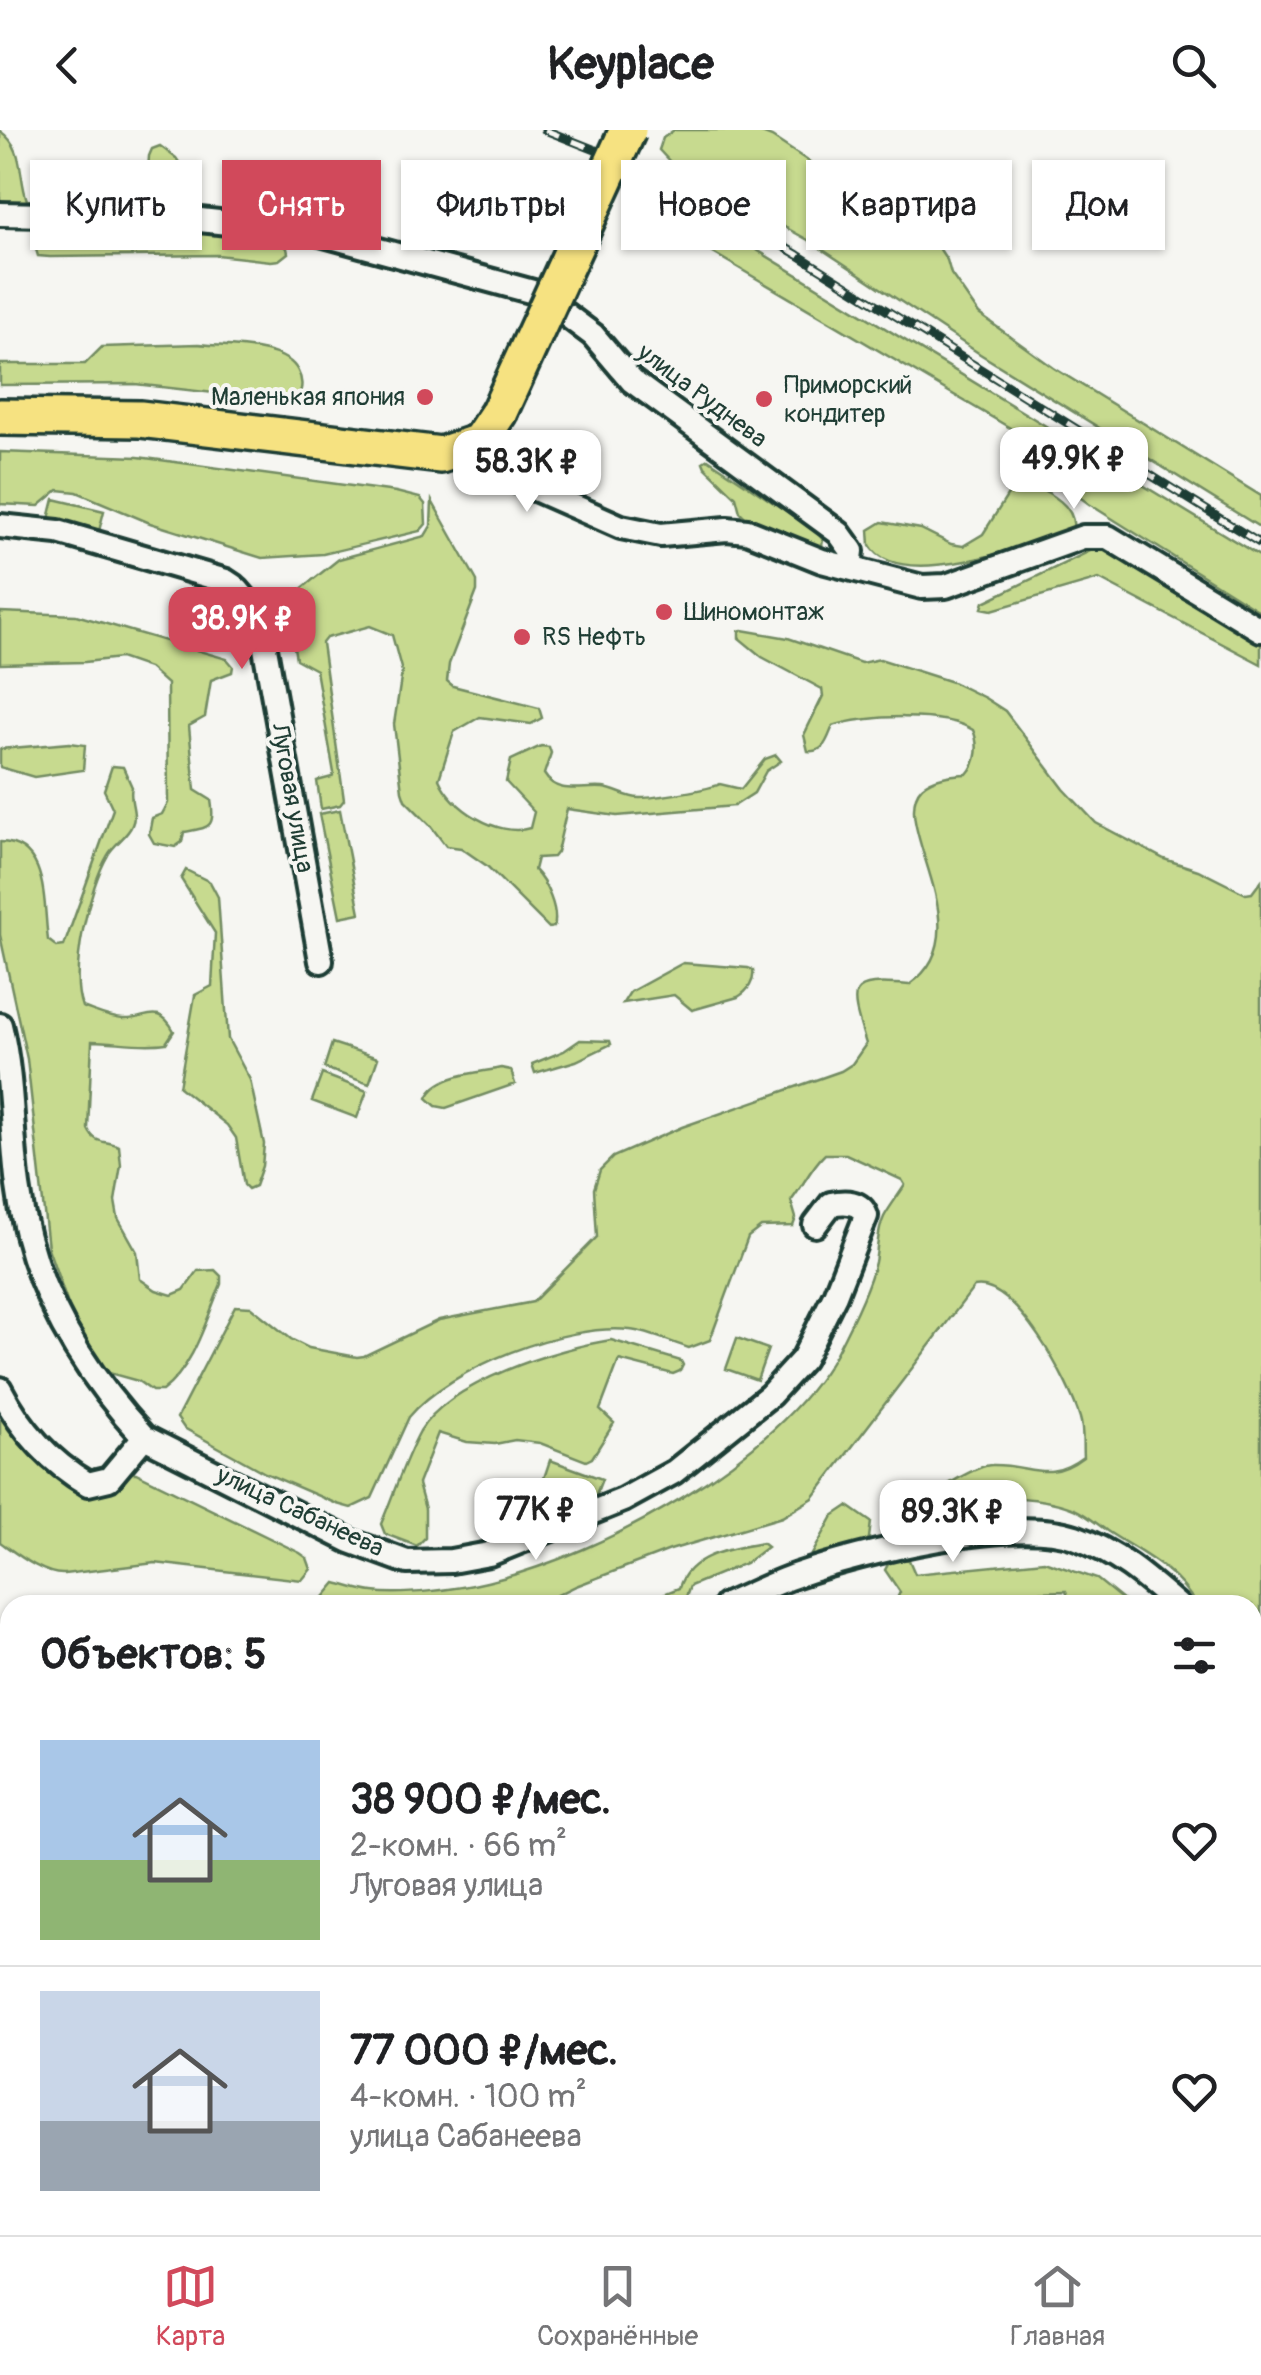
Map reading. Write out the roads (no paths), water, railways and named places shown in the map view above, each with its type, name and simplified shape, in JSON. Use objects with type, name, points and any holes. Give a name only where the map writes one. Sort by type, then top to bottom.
[{"type":"main road","points":[[0,417],[140,419],[424,455],[440,455],[479,442],[500,412],[628,130]]},
{"type":"street","name":"улица Руднева","points":[[0,214],[195,219],[313,232],[537,294],[593,335],[632,382],[840,533],[852,552],[850,568]]},
{"type":"street","points":[[479,442],[510,478],[609,523],[661,536],[728,529],[747,531],[822,561],[922,588],[946,586],[1067,541],[1095,535],[1108,537],[1261,630]]},
{"type":"street","name":"Луговая улица","points":[[0,526],[58,532],[226,582],[248,602],[265,648],[321,960]]},
{"type":"street","points":[[0,1024],[14,1112],[18,1188],[33,1260],[85,1367],[144,1437],[109,1479],[88,1484],[28,1433],[0,1390]]},
{"type":"street","name":"улица Сабанеева","points":[[144,1437],[350,1541],[408,1562],[451,1561],[489,1554],[623,1500],[674,1472],[785,1381],[828,1310],[866,1216],[861,1208],[843,1202],[831,1204],[814,1225]]},
{"type":"street","points":[[750,1595],[797,1575],[881,1552],[980,1533],[1045,1531],[1073,1536],[1111,1553],[1140,1571],[1166,1595]]},
{"type":"railway","points":[[545,130],[666,178],[798,255],[1261,544]]},
{"type":"place","name":"Маленькая япония","points":[[425,397]]},
{"type":"place","name":"Приморский кондитер","points":[[764,399]]},
{"type":"place","name":"Шиномонтаж","points":[[664,612]]},
{"type":"place","name":"RS Нефть","points":[[522,637]]}]
